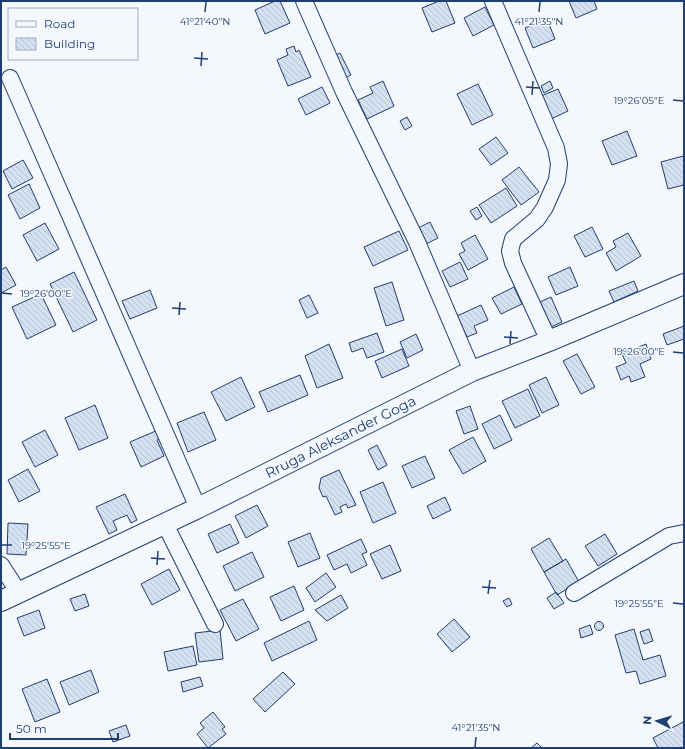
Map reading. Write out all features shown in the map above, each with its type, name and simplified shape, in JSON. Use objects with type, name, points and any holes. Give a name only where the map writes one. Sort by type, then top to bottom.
[{"type":"main road","name":"Rruga Aleksander Goga","points":[[1,601],[198,508],[472,371],[549,341],[684,284]]},
{"type":"street","points":[[304,1],[344,92],[417,242],[472,371]]},
{"type":"street","points":[[493,1],[556,148],[559,164],[557,180],[545,207],[537,218],[513,239],[510,251],[549,341]]},
{"type":"street","points":[[10,78],[198,508]]},
{"type":"street","points":[[165,524],[214,624]]},
{"type":"street","points":[[574,593],[669,536],[684,533]]},
{"type":"street","points":[[1,564],[19,593]]},
{"type":"building","points":[[275,1],[280,1],[290,23],[265,34],[255,10]]},
{"type":"building","points":[[439,1],[446,1],[455,23],[432,32],[422,8]]},
{"type":"building","points":[[569,1],[594,1],[597,9],[576,18]]},
{"type":"building","points":[[485,7],[494,25],[473,36],[464,18]]},
{"type":"building","points":[[547,19],[555,39],[533,48],[525,28]]},
{"type":"building","points":[[294,46],[296,52],[299,50],[311,77],[288,86],[277,60],[288,55],[286,49]]},
{"type":"building","points":[[340,53],[351,75],[343,79],[332,57]]},
{"type":"building","points":[[383,81],[394,106],[367,119],[358,100],[373,93],[370,87]]},
{"type":"building","points":[[550,81],[553,88],[544,93],[541,86]]},
{"type":"building","points":[[478,84],[493,115],[472,125],[457,94]]},
{"type":"building","points":[[322,87],[330,103],[306,115],[298,99]]},
{"type":"building","points":[[558,89],[568,111],[549,120],[541,96]]},
{"type":"building","points":[[407,117],[412,126],[405,130],[400,121]]},
{"type":"building","points":[[627,131],[637,156],[612,165],[602,141]]},
{"type":"building","points":[[496,137],[508,153],[491,165],[479,149]]},
{"type":"building","points":[[683,156],[684,185],[668,189],[661,162]]},
{"type":"building","points":[[23,160],[33,178],[12,189],[3,171]]},
{"type":"building","points":[[519,167],[539,192],[521,205],[502,180]]},
{"type":"building","points":[[29,184],[40,208],[20,219],[8,195]]},
{"type":"building","points":[[506,188],[517,206],[491,223],[479,205]]},
{"type":"building","points":[[477,207],[482,216],[476,220],[470,211]]},
{"type":"building","points":[[430,222],[438,238],[420,247],[412,231]]},
{"type":"building","points":[[45,223],[59,249],[37,261],[23,235]]},
{"type":"building","points":[[592,227],[603,249],[585,257],[574,236]]},
{"type":"building","points":[[399,231],[408,250],[373,266],[364,247]]},
{"type":"building","points":[[628,233],[641,256],[616,271],[606,253],[616,247],[613,241]]},
{"type":"building","points":[[475,235],[488,259],[468,270],[459,254],[465,251],[461,243]]},
{"type":"building","points":[[460,262],[468,279],[450,287],[442,271]]},
{"type":"building","points":[[6,267],[16,285],[1,293],[1,270]]},
{"type":"building","points":[[570,267],[578,286],[556,295],[548,277]]},
{"type":"building","points":[[74,272],[97,320],[73,332],[50,284]]},
{"type":"building","points":[[634,281],[638,291],[614,302],[609,291]]},
{"type":"building","points":[[392,282],[404,320],[386,326],[374,288]]},
{"type":"building","points":[[514,287],[522,304],[501,314],[492,298]]},
{"type":"building","points":[[150,290],[157,308],[130,319],[122,301]]},
{"type":"building","points":[[41,294],[56,325],[27,339],[12,307]]},
{"type":"building","points":[[309,295],[318,313],[307,318],[299,300]]},
{"type":"building","points":[[551,297],[562,322],[551,327],[540,302]]},
{"type":"building","points":[[481,305],[488,320],[474,326],[477,333],[467,337],[457,316]]},
{"type":"building","points":[[684,326],[684,339],[667,345],[663,334]]},
{"type":"building","points":[[377,333],[384,352],[367,358],[363,348],[352,352],[349,343]]},
{"type":"building","points":[[416,334],[423,350],[407,358],[400,342]]},
{"type":"building","points":[[329,344],[343,378],[317,388],[305,356]]},
{"type":"building","points":[[646,344],[651,359],[640,364],[645,377],[631,382],[629,376],[621,380],[616,367],[626,363],[622,354]]},
{"type":"building","points":[[402,349],[409,366],[382,378],[375,361]]},
{"type":"building","points":[[577,354],[595,387],[581,394],[563,361]]},
{"type":"building","points":[[300,375],[308,395],[268,412],[259,392]]},
{"type":"building","points":[[241,377],[255,407],[226,421],[211,392]]},
{"type":"building","points":[[546,377],[559,405],[542,413],[529,385]]},
{"type":"building","points":[[528,389],[540,416],[515,428],[502,401]]},
{"type":"building","points":[[95,405],[108,438],[79,450],[65,418]]},
{"type":"building","points":[[470,406],[478,429],[464,434],[456,411]]},
{"type":"building","points":[[204,412],[216,440],[188,452],[177,423]]},
{"type":"building","points":[[500,415],[512,440],[494,449],[482,424]]},
{"type":"building","points":[[45,430],[58,455],[35,467],[22,442]]},
{"type":"building","points":[[158,430],[162,438],[157,440],[164,456],[141,467],[130,442]]},
{"type":"building","points":[[473,437],[486,461],[463,474],[449,450]]},
{"type":"building","points":[[377,445],[387,465],[378,470],[368,450]]},
{"type":"building","points":[[425,456],[435,478],[412,488],[402,466]]},
{"type":"building","points":[[28,469],[40,491],[19,502],[8,480]]},
{"type":"building","points":[[339,470],[356,505],[348,508],[346,504],[340,507],[342,512],[335,515],[326,496],[323,497],[319,488],[321,478]]},
{"type":"building","points":[[383,482],[396,513],[373,523],[360,492]]},
{"type":"building","points":[[125,494],[137,520],[131,523],[127,515],[113,521],[117,530],[109,534],[96,507]]},
{"type":"building","points":[[445,497],[451,510],[433,519],[427,506]]},
{"type":"building","points":[[257,505],[268,526],[246,538],[235,516]]},
{"type":"building","points":[[8,523],[28,524],[26,555],[7,554]]},
{"type":"building","points":[[230,524],[239,543],[217,553],[208,534]]},
{"type":"building","points":[[310,533],[320,558],[298,567],[288,542]]},
{"type":"building","points":[[605,534],[617,554],[598,566],[585,546]]},
{"type":"building","points":[[549,538],[563,561],[544,572],[531,549]]},
{"type":"building","points":[[361,539],[367,552],[362,554],[367,565],[351,573],[347,564],[334,570],[327,555]]},
{"type":"building","points":[[390,545],[401,571],[382,579],[370,554]]},
{"type":"building","points":[[252,552],[264,577],[235,591],[223,566]]},
{"type":"building","points":[[566,559],[579,582],[557,595],[544,572]]},
{"type":"building","points":[[169,569],[180,590],[152,605],[141,584]]},
{"type":"building","points":[[326,573],[336,587],[315,602],[306,588]]},
{"type":"building","points":[[294,586],[304,610],[281,621],[270,597]]},
{"type":"building","points":[[556,592],[564,603],[554,609],[547,598]]},
{"type":"building","points":[[85,594],[89,606],[75,611],[70,599]]},
{"type":"building","points":[[341,595],[348,608],[327,621],[315,610]]},
{"type":"building","points":[[509,598],[512,604],[507,607],[503,601]]},
{"type":"building","points":[[243,599],[259,629],[236,641],[220,610]]},
{"type":"building","points":[[39,610],[45,628],[24,636],[17,618]]},
{"type":"building","points":[[454,619],[470,637],[452,652],[437,634]]},
{"type":"building","points":[[309,621],[317,640],[272,661],[264,643]]},
{"type":"building","points":[[599,621],[604,626],[599,631],[594,626]]},
{"type":"building","points":[[590,625],[593,634],[581,638],[579,629]]},
{"type":"building","points":[[634,629],[643,660],[660,655],[666,676],[640,684],[636,671],[626,673],[615,635]]},
{"type":"building","points":[[649,629],[653,641],[644,644],[640,632]]},
{"type":"building","points":[[220,630],[223,659],[199,662],[195,633]]},
{"type":"building","points":[[193,646],[197,665],[168,671],[164,652]]},
{"type":"building","points":[[91,670],[99,692],[69,705],[60,682]]},
{"type":"building","points":[[283,672],[295,684],[265,712],[253,699]]},
{"type":"building","points":[[200,677],[203,686],[183,692],[181,682]]},
{"type":"building","points":[[47,679],[60,712],[35,722],[22,689]]},
{"type":"building","points":[[213,712],[225,727],[222,729],[226,734],[208,748],[197,734],[204,728],[200,723]]},
{"type":"building","points":[[683,722],[684,748],[658,748],[653,738]]},
{"type":"building","points":[[126,725],[130,736],[113,742],[109,731]]},
{"type":"building","points":[[537,743],[542,748],[531,748]]}]
